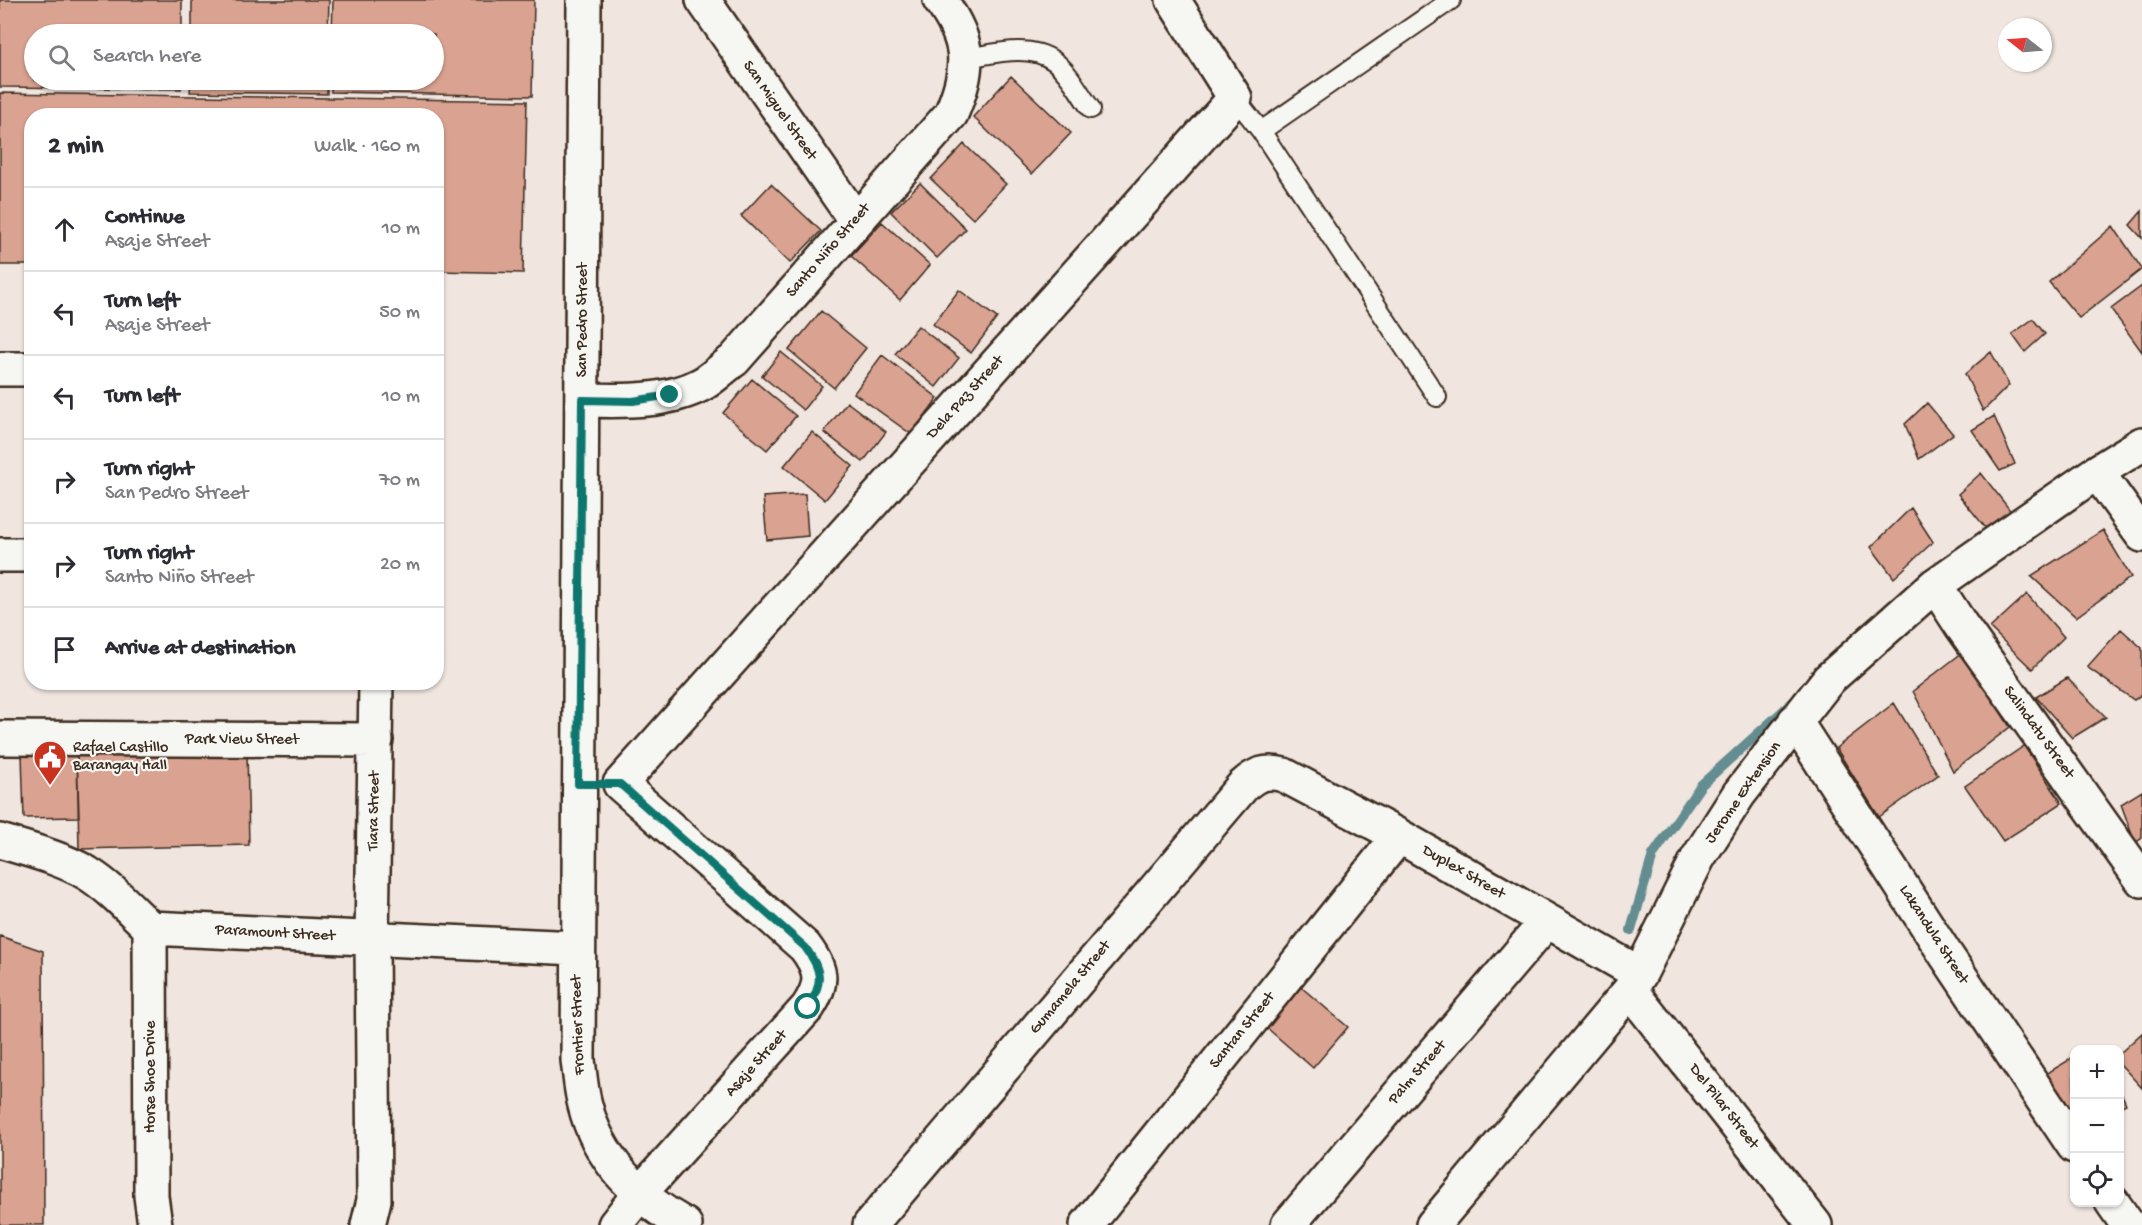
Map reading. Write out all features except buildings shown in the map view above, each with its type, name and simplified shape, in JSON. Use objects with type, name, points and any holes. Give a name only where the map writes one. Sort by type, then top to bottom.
[{"type":"street","name":"San Pedro Street","points":[[578,784],[585,0]]},
{"type":"street","name":"San Miguel Street","points":[[703,0],[856,221]]},
{"type":"street","name":"Santo Niño Street","points":[[582,400],[633,401],[670,395],[703,384],[734,360],[951,114],[961,89],[966,58],[961,35],[940,0]]},
{"type":"street","points":[[1173,0],[1235,98]]},
{"type":"street","name":"Dela Paz Street","points":[[620,784],[1235,98]]},
{"type":"street","points":[[0,369],[24,369]]},
{"type":"street","name":"Jerome Extension","points":[[1439,1223],[1635,982],[1698,858],[1739,794],[1829,679],[1937,590],[2142,444]]},
{"type":"street","points":[[2099,474],[2134,524]]},
{"type":"street","points":[[0,555],[24,555]]},
{"type":"street","name":"Salindatu Street","points":[[1937,590],[2142,880]]},
{"type":"street","name":"Tiara Street","points":[[372,939],[376,690]]},
{"type":"street","name":"Lakandula Street","points":[[1797,718],[1946,955],[2070,1140]]},
{"type":"street","name":"Park View Street","points":[[0,738],[376,741]]},
{"type":"street","name":"Gumamela Street","points":[[870,1225],[1243,786],[1262,772],[1284,775]]},
{"type":"street","name":"Duplex Street","points":[[1284,775],[1399,836],[1548,921],[1635,982]]},
{"type":"street","points":[[578,784],[620,784]]},
{"type":"street","name":"Frontier Street","points":[[578,784],[578,1060],[585,1106],[600,1144],[618,1171],[640,1193],[685,1225]]},
{"type":"street","name":"Asaje Street","points":[[615,1225],[640,1193],[808,1007],[818,992],[820,976],[815,961],[805,947],[620,784]]},
{"type":"street","name":"Santan Street","points":[[1087,1225],[1399,836]]},
{"type":"street","points":[[0,842],[46,856],[86,872],[110,889],[150,928]]},
{"type":"street","name":"Palm Street","points":[[1288,1225],[1548,921]]},
{"type":"street","name":"Paramount Street","points":[[150,928],[577,948]]},
{"type":"street","name":"Horse Shoe Drive","points":[[150,928],[151,1196],[155,1225]]},
{"type":"street","points":[[368,1225],[374,1200],[372,939]]},
{"type":"street","name":"Del Pilar Street","points":[[1635,982],[1815,1225]]},
{"type":"street","points":[[2115,1207],[2128,1225]]},
{"type":"lane","points":[[1261,130],[1451,0]]},
{"type":"lane","points":[[966,58],[1023,51],[1039,52],[1063,69],[1091,109]]},
{"type":"lane","points":[[1235,98],[1261,130],[1437,397]]},
{"type":"waterway","points":[[1631,930],[1653,855],[1701,785],[1793,702]]},
{"type":"place","name":"Rafael Castillo Barangay Hall","points":[[50,786]]},
{"type":"route","points":[[670,395],[633,401],[582,400],[578,784],[620,784],[805,947],[815,961],[820,976],[818,992],[808,1007]]}]
